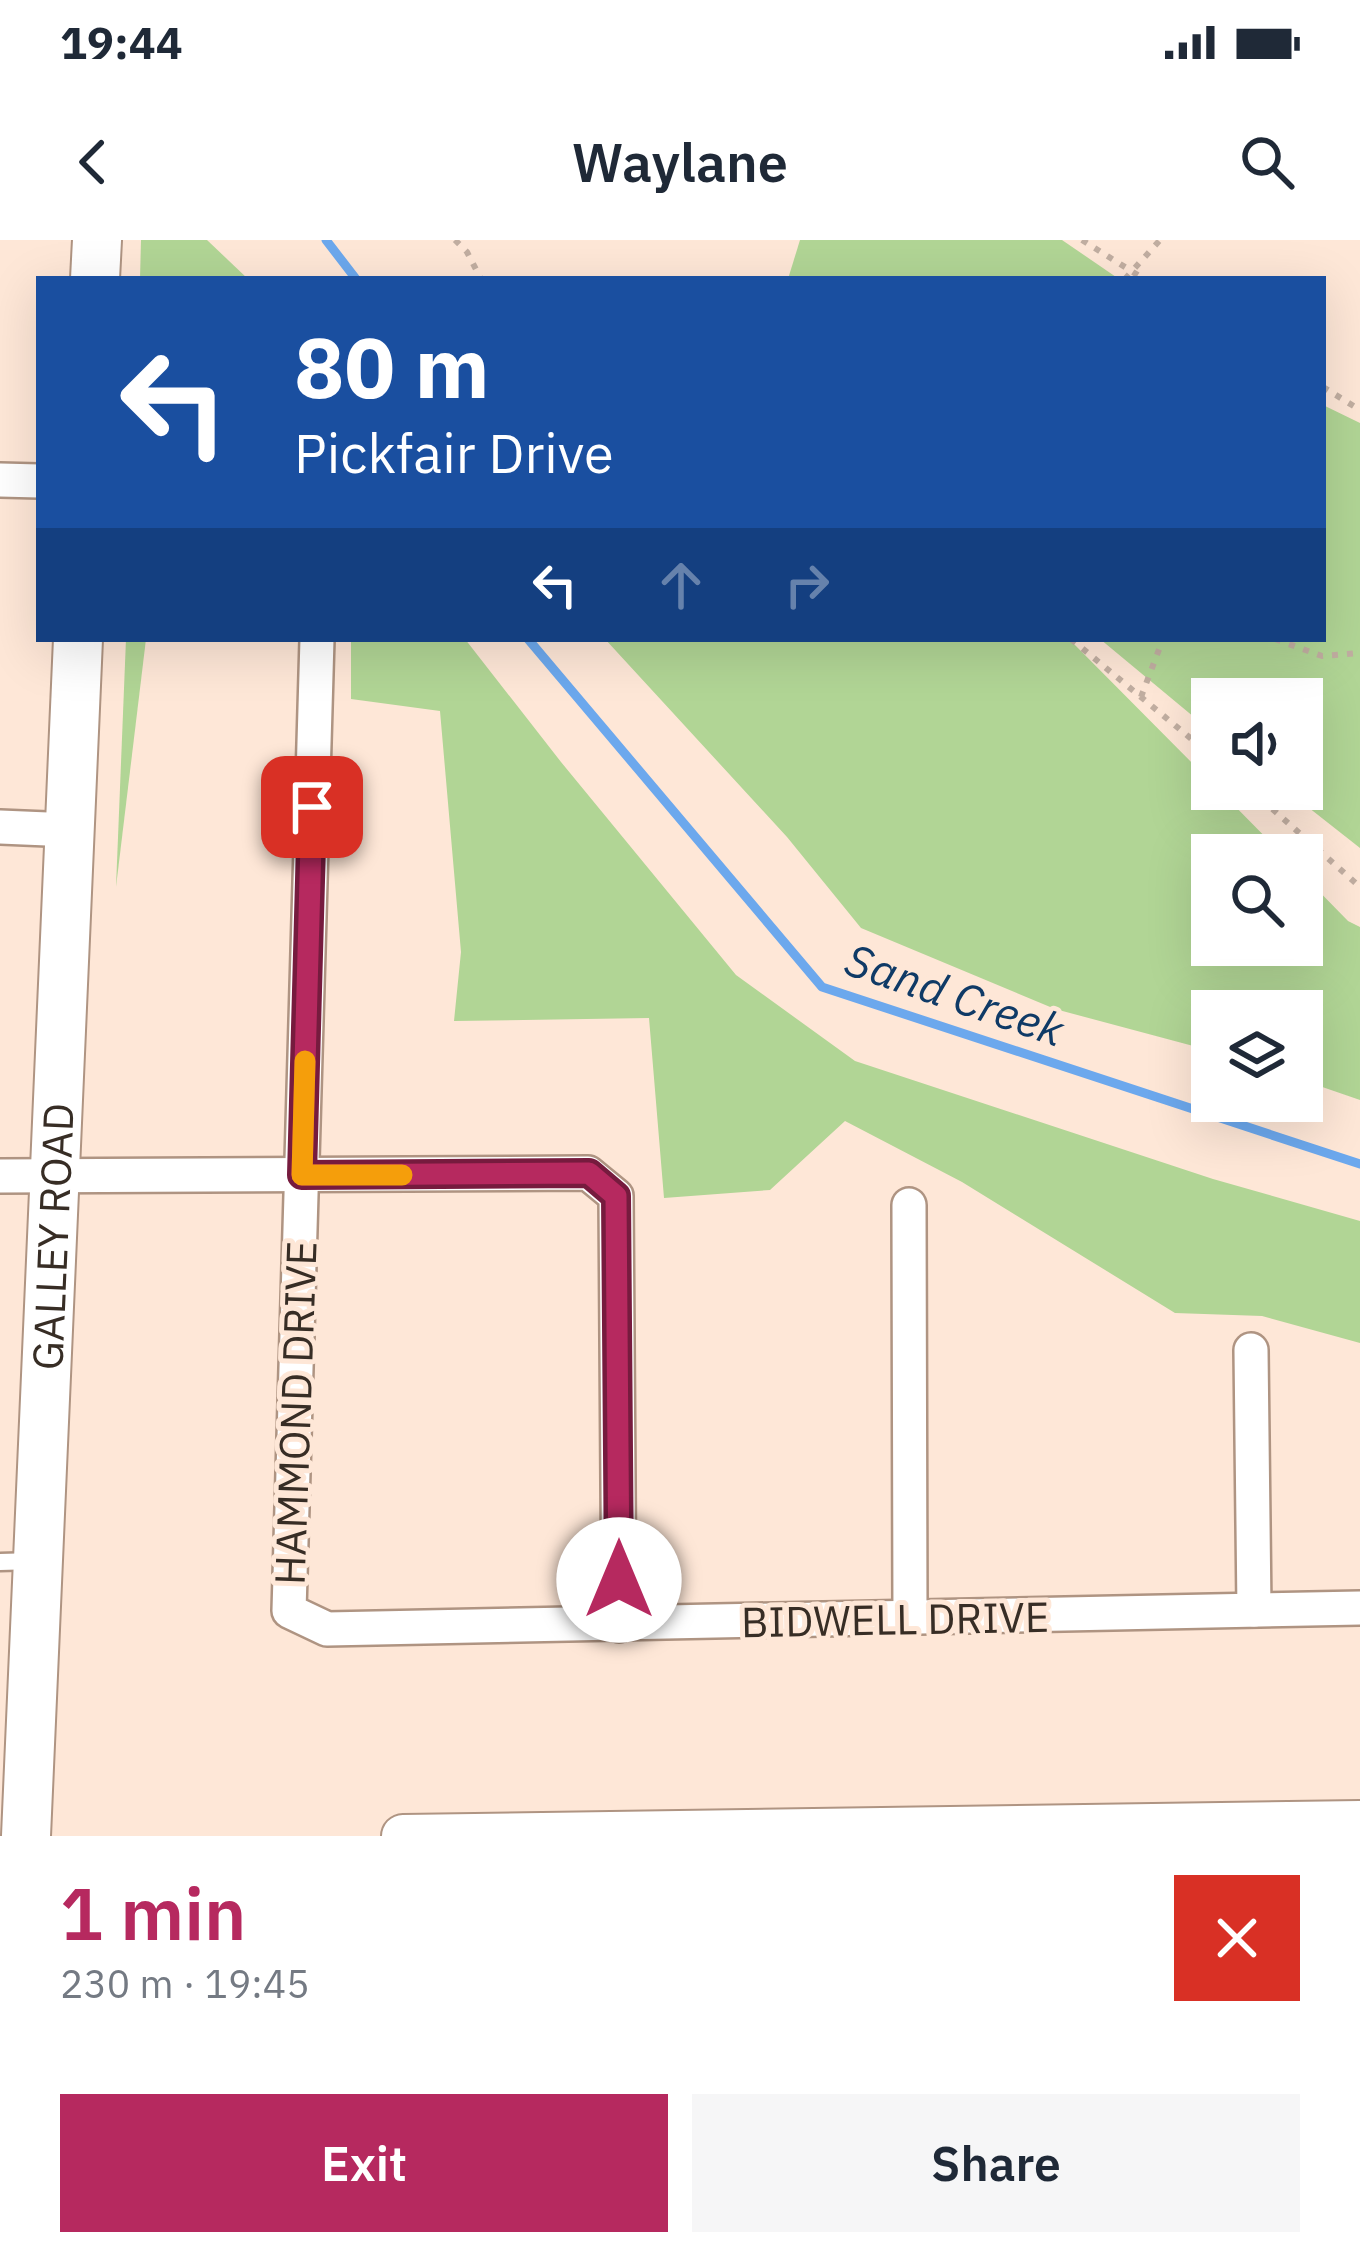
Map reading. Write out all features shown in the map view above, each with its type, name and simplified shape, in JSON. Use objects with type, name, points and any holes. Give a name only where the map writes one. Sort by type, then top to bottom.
[{"type":"main road","points":[[95,276],[97,240]]},
{"type":"main road","name":"GALLEY ROAD","points":[[26,1836],[19,1562],[55,1178],[79,642]]},
{"type":"street","points":[[0,479],[36,481]]},
{"type":"street","name":"HAMMOND DRIVE","points":[[290,1611],[317,642]]},
{"type":"street","points":[[0,827],[71,830]]},
{"type":"street","points":[[0,1177],[589,1173],[616,1196],[619,1624]]},
{"type":"street","points":[[909,1205],[910,1619]]},
{"type":"street","points":[[1251,1350],[1254,1610]]},
{"type":"street","name":"BIDWELL DRIVE","points":[[290,1611],[327,1629],[1360,1608]]},
{"type":"street","points":[[403,1836],[1312,1830],[1360,1822]]},
{"type":"path","points":[[455,240],[479,276]]},
{"type":"path","points":[[1082,240],[1128,275],[1160,240]]},
{"type":"path","points":[[1326,389],[1360,410]]},
{"type":"path","points":[[1075,642],[1191,739]]},
{"type":"path","points":[[1141,698],[1162,642]]},
{"type":"path","points":[[1283,642],[1322,656],[1360,653]]},
{"type":"path","points":[[1274,810],[1360,887]]},
{"type":"green space","points":[[141,240],[207,240],[245,276],[140,276]]},
{"type":"green space","points":[[800,240],[1062,240],[1115,276],[789,276]]},
{"type":"green space","points":[[1326,406],[1360,423],[1360,848],[1312,810],[1323,810],[1323,678],[1191,678],[1191,715],[1104,642],[1326,642]]},
{"type":"green space","points":[[126,642],[146,642],[116,887]]},
{"type":"green space","points":[[351,642],[467,642],[736,975],[855,1061],[1213,1179],[1360,1221],[1360,1343],[1262,1316],[1175,1313],[962,1182],[845,1121],[770,1190],[664,1198],[649,1018],[454,1021],[461,952],[440,711],[351,699]]},
{"type":"green space","points":[[608,642],[1072,642],[1191,762],[1191,810],[1239,810],[1262,834],[1191,834],[1191,966],[1323,966],[1323,895],[1360,927],[1360,1100],[1323,1087],[1323,990],[1191,990],[1191,1045],[1055,1009],[861,928],[787,837]]},
{"type":"waterway","name":"Sand Creek","points":[[326,240],[354,276]]},
{"type":"waterway","name":"Sand Creek","points":[[531,642],[822,987],[1360,1164]]},
{"type":"slow traffic","points":[[305,1061],[302,1175],[402,1175]]},
{"type":"route","points":[[312,807],[302,1175],[589,1173],[616,1196],[619,1580]]}]
